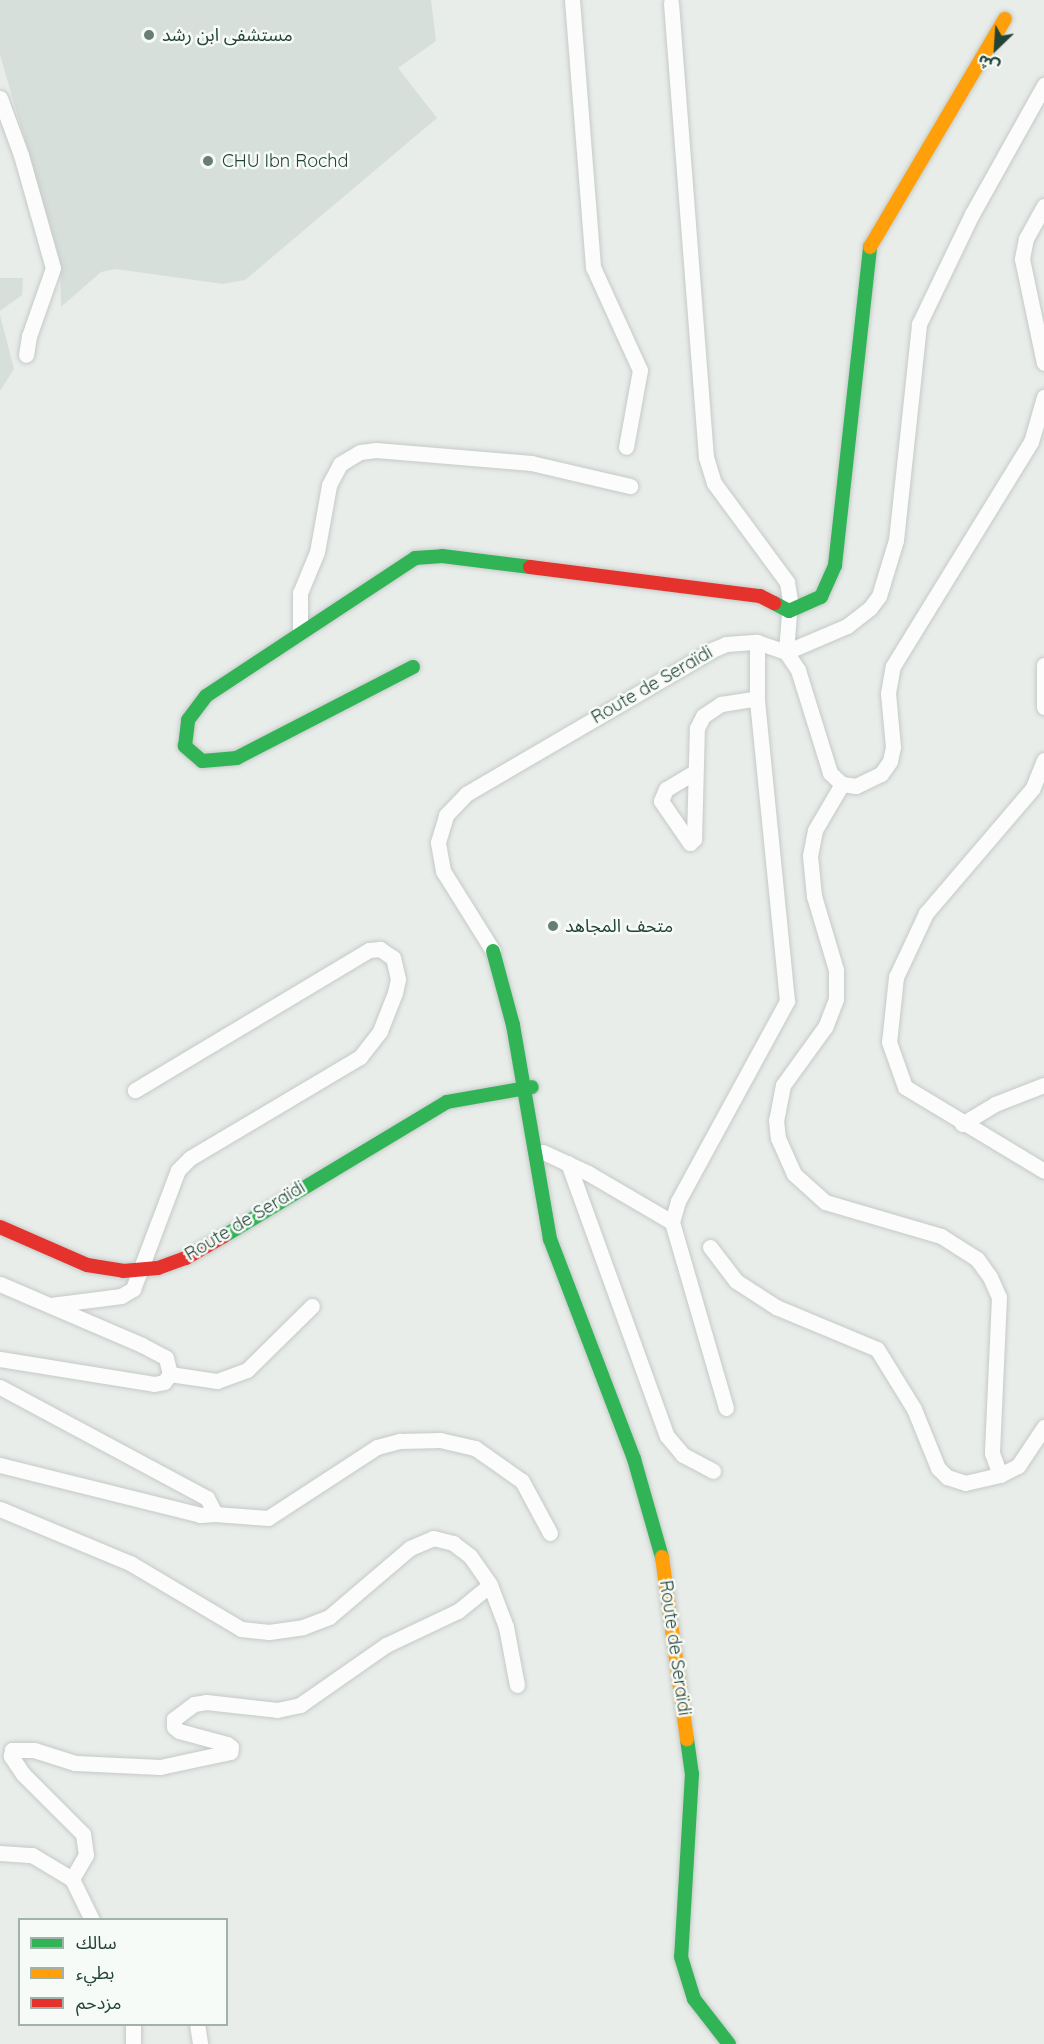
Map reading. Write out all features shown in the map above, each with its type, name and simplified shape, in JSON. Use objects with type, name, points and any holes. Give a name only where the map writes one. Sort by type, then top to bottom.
[{"type":"street","points":[[572,0],[593,267],[640,370],[626,447]]},
{"type":"street","points":[[671,3],[706,457],[714,483],[787,582],[789,611],[786,652],[798,670],[830,773],[842,784],[870,782],[890,761],[888,693],[893,666],[1031,442],[1044,398]]},
{"type":"street","points":[[413,667],[237,758],[207,762],[191,756],[183,735],[195,707],[300,632],[415,558],[442,556],[760,596],[789,611],[811,604],[833,577],[870,243],[1005,19]]},
{"type":"street","points":[[786,652],[847,626],[870,608],[879,596],[896,540],[918,324],[972,214],[1044,85]]},
{"type":"street","points":[[0,98],[25,166],[53,268],[29,336],[26,355]]},
{"type":"street","points":[[1044,206],[1026,238],[1022,259],[1040,317],[1044,363]]},
{"type":"street","points":[[300,632],[300,593],[316,552],[329,484],[340,464],[360,452],[376,450],[531,463],[630,486]]},
{"type":"street","name":"Route de Seraïdi","points":[[729,2044],[694,1999],[681,1957],[692,1774],[660,1542],[634,1459],[556,1256],[527,1082],[517,1003],[492,951],[443,871],[439,857],[440,828],[455,803],[712,650],[734,642],[757,642],[786,652]]},
{"type":"street","points":[[726,1408],[672,1222],[678,1201],[787,1001],[757,698],[757,642]]},
{"type":"street","points":[[1044,665],[1044,707]]},
{"type":"street","points":[[693,773],[697,728],[703,716],[722,704],[757,698]]},
{"type":"street","points":[[1044,760],[1032,789],[999,823],[926,913],[896,977],[889,1042],[905,1087],[1044,1171]]},
{"type":"street","points":[[842,784],[826,806],[810,856],[814,896],[836,970],[836,999],[825,1027],[783,1085],[776,1111],[778,1138],[794,1174],[825,1202],[941,1236],[977,1259],[990,1277],[999,1297],[992,1453],[1000,1475]]},
{"type":"street","points":[[51,1305],[128,1293],[141,1270],[174,1177],[183,1163],[342,1069],[368,1050],[380,1031],[395,993],[398,979],[393,958],[380,949],[369,950],[135,1090]]},
{"type":"street","name":"Route de Seraïdi","points":[[0,1227],[87,1265],[141,1270],[186,1258],[381,1138],[393,1126],[449,1091],[527,1082]]},
{"type":"street","name":"Route de Seraïdi","points":[[527,1082],[543,1152],[556,1256]]},
{"type":"street","points":[[963,1124],[995,1104],[1044,1085]]},
{"type":"street","points":[[543,1152],[568,1163],[672,1222]]},
{"type":"street","points":[[568,1163],[667,1436],[683,1455],[714,1471]]},
{"type":"street","points":[[710,1247],[736,1281],[776,1307],[877,1349],[914,1409],[938,1468],[947,1478],[965,1482],[1000,1475],[1018,1466],[1044,1427]]},
{"type":"street","points":[[0,1284],[166,1358],[170,1374]]},
{"type":"street","points":[[170,1374],[217,1381],[247,1370],[312,1306]]},
{"type":"street","points":[[0,1359],[154,1384],[164,1382],[170,1374]]},
{"type":"street","points":[[0,1387],[207,1498],[215,1514]]},
{"type":"street","points":[[0,1465],[200,1515],[268,1518],[377,1447],[400,1441],[440,1440],[475,1448],[522,1481],[550,1533]]},
{"type":"street","points":[[0,1509],[130,1563],[241,1629],[269,1632],[329,1617],[410,1548],[433,1538],[453,1543],[470,1556],[490,1585],[506,1628],[517,1684]]},
{"type":"street","points":[[72,1879],[86,1855],[84,1834],[23,1774],[11,1756],[12,1750],[34,1750],[75,1763],[160,1767],[230,1752],[231,1747],[226,1744],[179,1731],[174,1727],[174,1719],[194,1704],[207,1702],[277,1710],[300,1705],[386,1645],[458,1611],[490,1585]]},
{"type":"street","points":[[0,1853],[32,1855],[72,1879],[91,1918]]},
{"type":"street","points":[[133,2026],[133,2044]]},
{"type":"street","points":[[197,2026],[200,2044]]},
{"type":"shaded area","name":"CHU Ibn Rochd","points":[[0,0],[431,0],[436,41],[398,68],[437,118],[245,280],[223,284],[116,269],[101,272],[61,307],[60,260],[0,55]]},
{"type":"shaded area","points":[[0,278],[23,278],[22,295],[0,311]]},
{"type":"shaded area","points":[[0,315],[14,369],[0,391]]},
{"type":"traffic: fast","points":[[774,603],[789,611],[821,597],[835,565],[870,247]]},
{"type":"traffic: fast","points":[[413,667],[237,758],[202,761],[185,746],[188,720],[206,696],[415,558],[442,556],[530,567]]},
{"type":"traffic: fast","points":[[493,951],[513,1025],[550,1239],[634,1459],[662,1557]]},
{"type":"traffic: fast","points":[[224,1236],[447,1102],[532,1087]]},
{"type":"traffic: fast","points":[[687,1739],[692,1774],[681,1957],[694,1999],[729,2044]]},
{"type":"traffic: slow","points":[[870,247],[1005,19]]},
{"type":"traffic: slow","points":[[662,1557],[687,1739]]},
{"type":"traffic: jam","points":[[530,567],[760,596],[774,603]]},
{"type":"traffic: jam","points":[[0,1227],[87,1265],[123,1271],[158,1268],[186,1258],[224,1236]]},
{"type":"place","name":"مستشفى ابن رشد","points":[[149,35]]},
{"type":"place","name":"CHU Ibn Rochd","points":[[208,161]]},
{"type":"place","name":"متحف المجاهد","points":[[553,926]]}]
